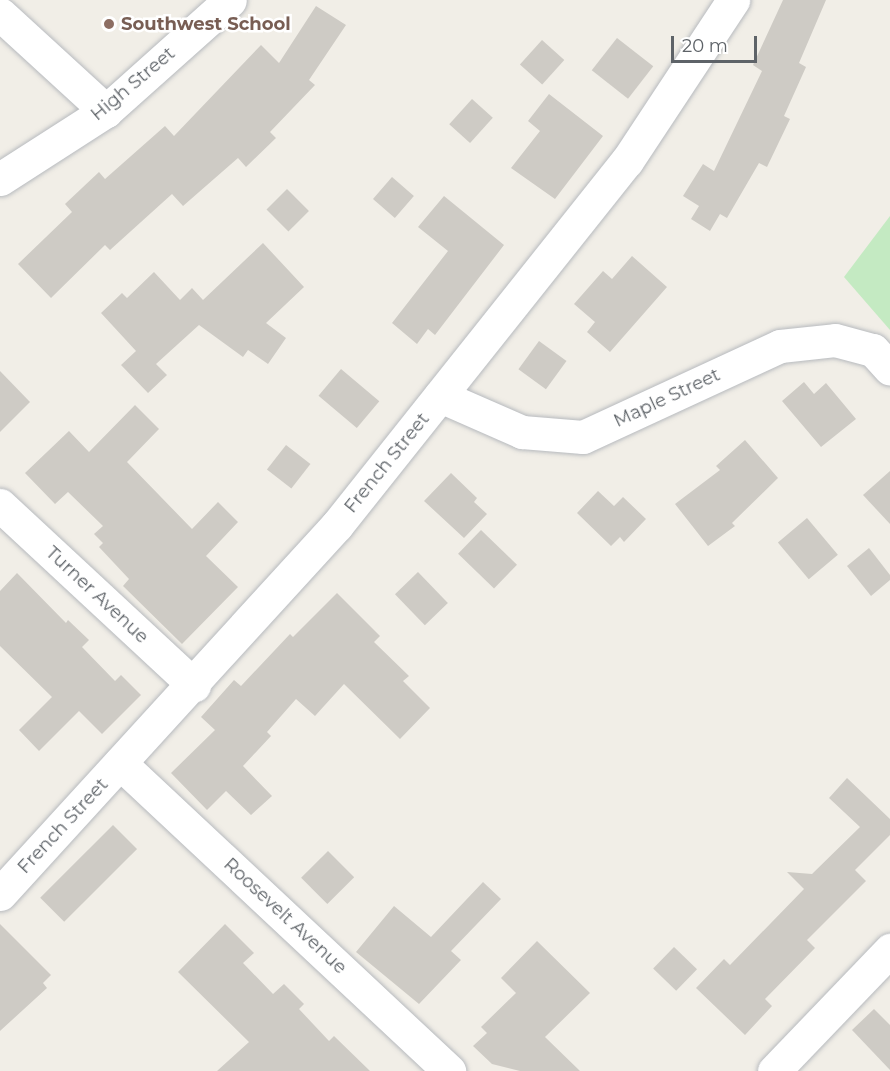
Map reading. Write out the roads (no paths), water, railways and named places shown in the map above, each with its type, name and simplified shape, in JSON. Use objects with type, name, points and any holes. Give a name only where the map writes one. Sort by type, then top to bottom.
[{"type":"street","name":"High Street","points":[[0,179],[106,111],[230,0]]},
{"type":"street","name":"French Street","points":[[0,894],[194,685],[337,525],[627,161],[734,0]]},
{"type":"street","points":[[0,14],[106,111]]},
{"type":"street","name":"Maple Street","points":[[440,396],[522,432],[583,437],[780,346],[835,340],[873,350],[890,369]]},
{"type":"street","name":"Turner Avenue","points":[[0,505],[194,685]]},
{"type":"street","name":"Roosevelt Avenue","points":[[120,763],[449,1071]]},
{"type":"street","points":[[774,1071],[890,950]]},
{"type":"place","name":"Southwest School","points":[[109,24]]}]
